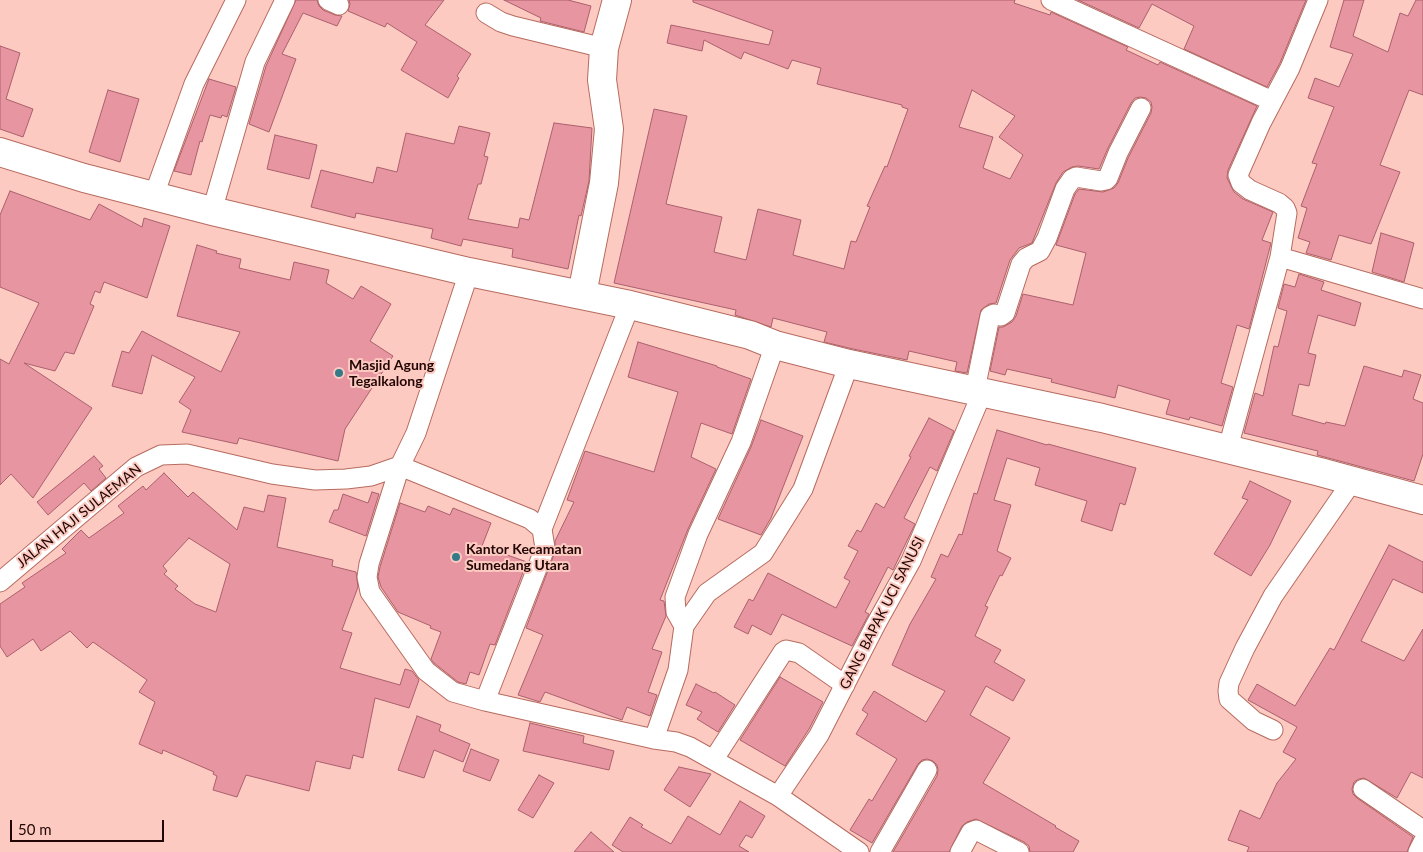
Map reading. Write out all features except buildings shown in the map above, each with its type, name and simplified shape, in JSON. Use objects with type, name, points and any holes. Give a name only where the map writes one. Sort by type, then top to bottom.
[{"type":"main road","points":[[582,294],[604,183],[609,129],[602,80],[604,48],[617,0]]},
{"type":"main road","points":[[0,152],[84,178],[212,211],[469,272],[630,305],[849,364],[1102,418],[1228,448],[1423,500]]},
{"type":"street","points":[[154,195],[194,84],[236,0]]},
{"type":"street","points":[[212,211],[255,62],[285,0]]},
{"type":"street","points":[[1051,0],[1272,101]]},
{"type":"street","points":[[1228,448],[1280,257],[1287,213],[1285,208],[1279,203],[1250,190],[1240,183],[1238,175],[1261,123],[1290,68],[1318,0]]},
{"type":"street","points":[[486,13],[501,22],[513,26],[604,48]]},
{"type":"street","name":"GANG BAPAK UCI SANUSI","points":[[778,796],[819,735],[876,624],[912,561],[977,392],[976,380],[990,316],[994,314],[1001,316],[1006,311],[1021,264],[1026,258],[1040,251],[1047,238],[1056,209],[1072,179],[1076,177],[1101,181],[1108,178],[1118,153],[1141,108]]},
{"type":"street","points":[[1280,257],[1423,299]]},
{"type":"street","points":[[469,272],[416,433],[400,466],[370,564],[367,577],[370,592],[426,671],[453,692],[485,701],[676,742],[690,747],[778,796],[859,852]]},
{"type":"street","points":[[485,701],[546,548],[542,529],[630,305]]},
{"type":"street","points":[[684,626],[676,612],[674,597],[698,534],[741,442],[774,345]]},
{"type":"street","points":[[654,738],[678,670],[684,626],[707,593],[763,553],[803,489],[849,364]]},
{"type":"street","name":"JALAN HAJI SULAEMAN","points":[[0,582],[136,467],[162,455],[187,454],[272,474],[315,480],[371,476],[400,466]]},
{"type":"street","points":[[400,466],[530,519],[542,529]]},
{"type":"street","points":[[1273,730],[1254,721],[1229,699],[1229,683],[1244,648],[1273,596],[1353,480]]},
{"type":"street","points":[[714,759],[786,650],[800,653],[845,685]]},
{"type":"street","points":[[880,852],[927,770]]},
{"type":"street","points":[[1364,789],[1423,830]]},
{"type":"street","points":[[960,852],[971,832],[976,830],[1020,852]]},
{"type":"street","points":[[1418,852],[1423,842]]},
{"type":"place","name":"Masjid Agung Tegalkalong","points":[[339,373]]},
{"type":"place","name":"Kantor Kecamatan Sumedang Utara","points":[[456,557]]}]
